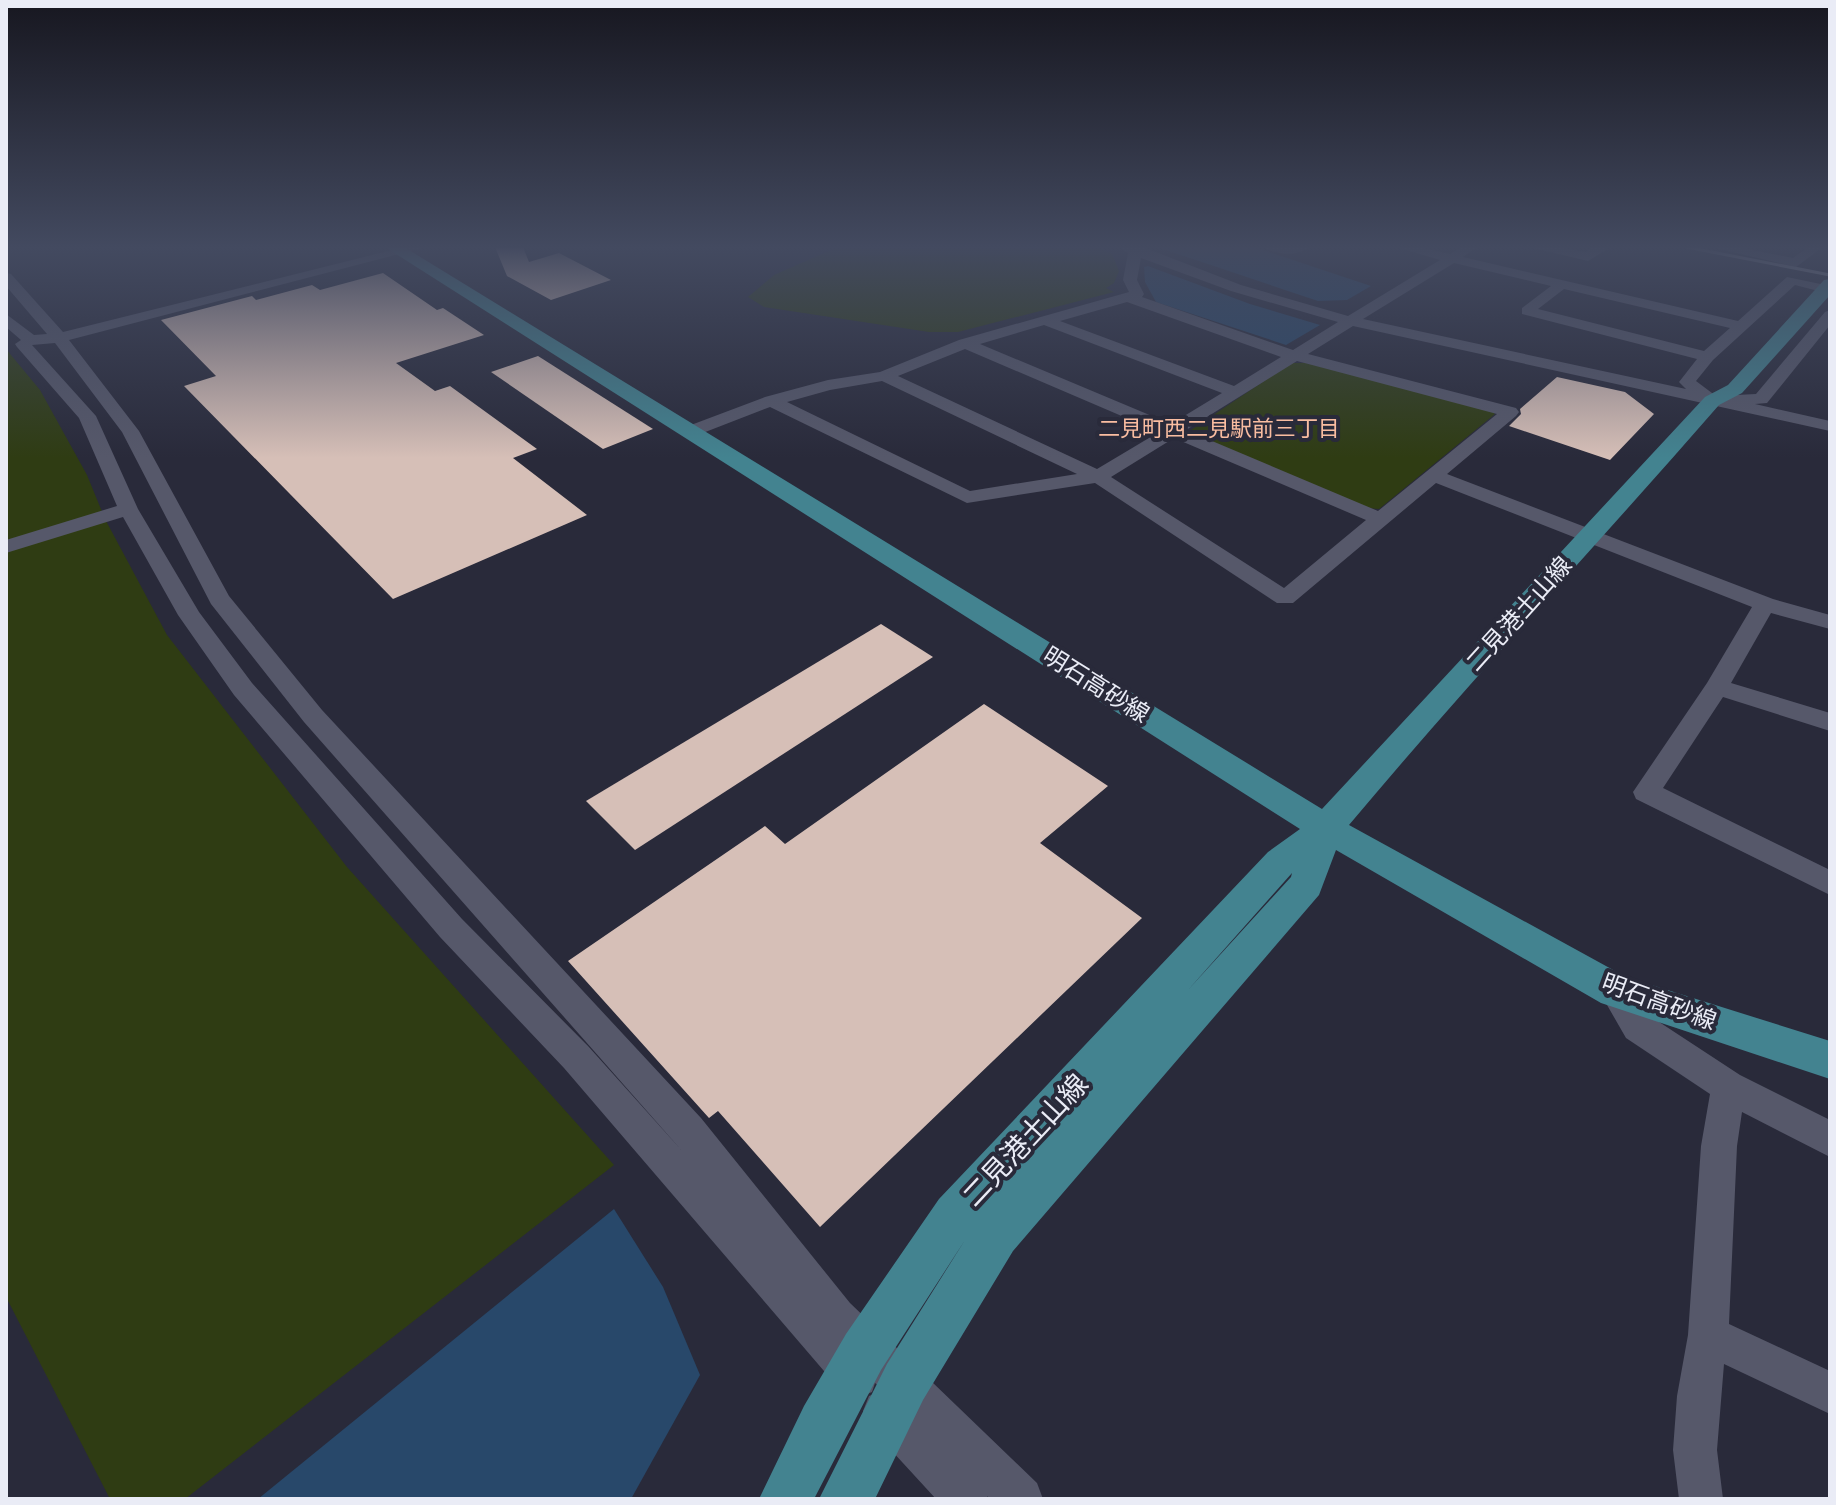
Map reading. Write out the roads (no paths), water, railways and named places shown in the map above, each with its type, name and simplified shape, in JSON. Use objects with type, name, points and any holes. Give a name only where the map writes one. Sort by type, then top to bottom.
[{"type":"main road","name":"明石高砂線","points":[[511,317],[689,432],[1326,828],[1615,991],[1830,1060]]},
{"type":"main road","name":"二見港土山線","points":[[1712,401],[1712,386],[1776,317]]},
{"type":"main road","name":"二見港土山線","points":[[786,1499],[860,1358],[912,1272],[955,1215],[1281,862],[1326,828],[1421,719],[1514,622],[1712,401],[1735,389],[1802,317]]},
{"type":"main road","name":"二見港土山線","points":[[846,1499],[897,1399],[996,1234],[1306,885],[1326,828]]},
{"type":"street","points":[[21,317],[30,343],[87,416],[128,509],[189,615],[243,689],[451,928],[897,1399],[966,1499]]},
{"type":"street","points":[[30,343],[131,317]]},
{"type":"street","points":[[689,432],[771,401],[828,385],[884,376],[965,343],[1049,317]]},
{"type":"street","points":[[884,376],[1098,477],[1285,598],[1510,412],[1292,355],[1185,317]]},
{"type":"street","points":[[1337,317],[1830,426]]},
{"type":"street","points":[[771,401],[967,497],[1098,477],[1356,317]]},
{"type":"street","points":[[1551,317],[1707,357]]},
{"type":"street","points":[[1703,317],[1740,326]]},
{"type":"street","points":[[1750,317],[1707,357],[1687,382],[1712,401],[1761,399],[1828,317]]},
{"type":"street","points":[[6,319],[130,431],[219,599],[313,716],[688,1130],[836,1317],[860,1358]]},
{"type":"street","points":[[1042,319],[1237,393]]},
{"type":"street","points":[[965,343],[1380,519]]},
{"type":"street","points":[[1432,475],[1765,604],[1830,622]]},
{"type":"street","points":[[6,547],[128,509]]},
{"type":"street","points":[[1765,604],[1717,687],[1646,792],[1830,883]]},
{"type":"street","points":[[1717,687],[1830,722]]},
{"type":"street","points":[[1615,991],[1638,1027],[1728,1087],[1830,1139]]},
{"type":"street","points":[[1701,1499],[1695,1450],[1698,1396],[1708,1335],[1718,1161],[1728,1087]]},
{"type":"street","points":[[1708,1335],[1830,1393]]},
{"type":"street","points":[[897,1399],[1021,1499]]},
{"type":"water","points":[[1202,317],[1294,317],[1320,325],[1286,345]]},
{"type":"water","points":[[614,1209],[663,1287],[700,1375],[631,1499],[258,1499]]},
{"type":"district","name":"二見町西二見駅前三丁目","points":[[1219,428]]}]
